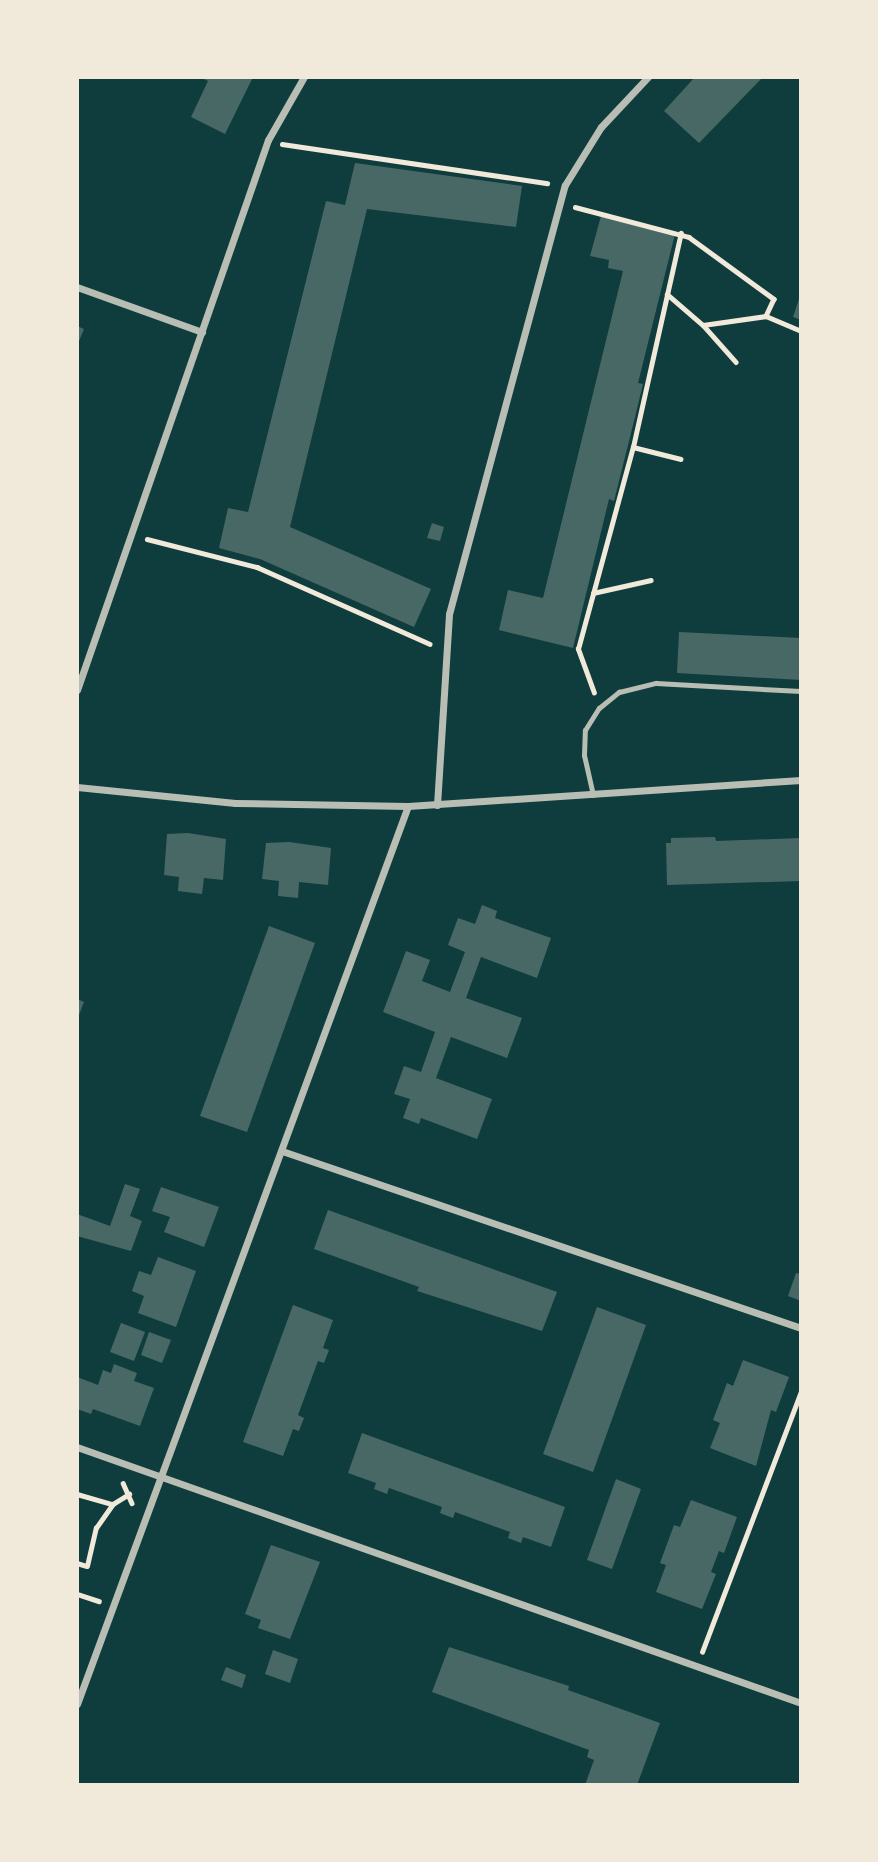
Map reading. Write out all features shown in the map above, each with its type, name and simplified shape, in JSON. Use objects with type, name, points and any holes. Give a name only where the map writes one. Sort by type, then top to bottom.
[{"type":"street","points":[[77,690],[268,140],[304,77]]},
{"type":"street","points":[[437,805],[449,614],[565,185],[601,127],[645,80]]},
{"type":"street","points":[[77,287],[202,332]]},
{"type":"street","points":[[77,787],[235,803],[408,806],[801,780]]},
{"type":"street","points":[[77,1704],[408,806]]},
{"type":"street","points":[[282,1151],[801,1328]]},
{"type":"street","points":[[77,1447],[801,1703]]},
{"type":"lane","points":[[635,77],[645,80]]},
{"type":"lane","points":[[593,795],[584,755],[585,730],[600,708],[619,692],[656,683],[801,691]]},
{"type":"path","points":[[268,140],[296,149],[565,185]]},
{"type":"path","points":[[561,204],[681,233],[774,299],[766,316]]},
{"type":"path","points":[[600,708],[578,649],[633,447],[681,233]]},
{"type":"path","points":[[667,294],[703,325],[736,362]]},
{"type":"path","points":[[703,325],[766,316],[801,331]]},
{"type":"path","points":[[633,447],[681,459]]},
{"type":"path","points":[[131,535],[257,567],[447,652]]},
{"type":"path","points":[[593,593],[652,580]]},
{"type":"path","points":[[696,1667],[801,1391]]},
{"type":"path","points":[[114,1479],[126,1484],[133,1507]]},
{"type":"path","points":[[77,1494],[113,1504]]},
{"type":"path","points":[[77,1563],[87,1566],[96,1528],[113,1504],[129,1494]]},
{"type":"path","points":[[95,1615],[104,1590]]},
{"type":"path","points":[[77,1594],[99,1602]]},
{"type":"building","points":[[200,77],[253,77],[225,134],[191,117],[208,81]]},
{"type":"building","points":[[695,77],[763,77],[699,143],[664,111]]},
{"type":"building","points":[[355,163],[522,186],[516,227],[367,209],[290,527],[431,589],[414,627],[260,559],[219,548],[228,508],[248,512],[326,201],[345,205]]},
{"type":"building","points":[[601,216],[675,234],[638,383],[643,384],[635,417],[614,501],[609,499],[573,648],[499,630],[508,590],[543,598],[623,271],[608,268],[609,260],[590,256]]},
{"type":"building","points":[[801,293],[801,320],[793,317]]},
{"type":"building","points":[[77,326],[84,329],[77,346]]},
{"type":"building","points":[[432,523],[444,527],[440,541],[427,538]]},
{"type":"building","points":[[679,632],[801,638],[801,680],[677,673]]},
{"type":"building","points":[[188,833],[226,839],[223,880],[204,878],[202,894],[178,891],[179,877],[164,875],[167,834]]},
{"type":"building","points":[[715,837],[716,841],[801,838],[801,881],[667,885],[666,843],[671,843],[671,838]]},
{"type":"building","points":[[289,842],[331,848],[328,885],[299,882],[298,898],[278,896],[279,881],[262,879],[266,843]]},
{"type":"building","points":[[482,905],[497,911],[495,918],[551,938],[537,978],[481,957],[466,998],[522,1018],[507,1058],[451,1037],[436,1078],[492,1099],[477,1139],[421,1118],[419,1124],[403,1118],[410,1099],[394,1094],[404,1066],[421,1072],[435,1032],[383,1012],[406,951],[430,960],[422,981],[450,992],[465,952],[448,945],[458,918],[475,924]]},
{"type":"building","points":[[269,926],[315,943],[247,1132],[200,1116]]},
{"type":"building","points":[[77,999],[84,1002],[77,1020]]},
{"type":"building","points":[[125,1184],[140,1189],[130,1216],[142,1221],[131,1251],[77,1236],[77,1214],[110,1226]]},
{"type":"building","points":[[161,1187],[219,1207],[204,1247],[164,1232],[170,1217],[152,1211]]},
{"type":"building","points":[[328,1210],[557,1292],[542,1331],[417,1291],[419,1287],[314,1249]]},
{"type":"building","points":[[158,1257],[196,1271],[176,1327],[138,1313],[144,1296],[132,1291],[139,1271],[151,1275]]},
{"type":"building","points":[[796,1273],[801,1274],[801,1301],[788,1296]]},
{"type":"building","points":[[293,1305],[333,1320],[323,1348],[329,1350],[324,1363],[318,1361],[298,1415],[304,1418],[299,1431],[293,1429],[283,1456],[243,1442]]},
{"type":"building","points":[[597,1307],[646,1325],[593,1472],[543,1454]]},
{"type":"building","points":[[121,1323],[145,1332],[134,1361],[110,1352]]},
{"type":"building","points":[[149,1332],[171,1340],[162,1363],[141,1355]]},
{"type":"building","points":[[743,1360],[789,1377],[776,1412],[771,1410],[756,1466],[710,1448],[720,1423],[713,1420],[727,1383],[733,1386]]},
{"type":"building","points":[[114,1364],[137,1373],[134,1381],[154,1388],[140,1426],[93,1409],[91,1414],[77,1409],[77,1377],[98,1385],[103,1370],[111,1373]]},
{"type":"building","points":[[362,1433],[565,1507],[551,1547],[523,1537],[521,1543],[508,1538],[510,1532],[455,1512],[453,1518],[440,1513],[442,1507],[389,1488],[387,1494],[374,1489],[376,1483],[348,1473]]},
{"type":"building","points":[[616,1479],[641,1489],[612,1569],[587,1560]]},
{"type":"building","points":[[691,1500],[737,1517],[724,1553],[719,1551],[711,1572],[716,1574],[702,1609],[656,1592],[666,1565],[660,1563],[674,1525],[680,1527]]},
{"type":"building","points":[[271,1545],[320,1562],[290,1639],[258,1628],[261,1620],[245,1614]]},
{"type":"building","points":[[449,1647],[569,1686],[568,1690],[660,1723],[637,1785],[585,1785],[594,1760],[587,1757],[589,1750],[432,1692]]},
{"type":"building","points":[[273,1650],[298,1659],[290,1683],[265,1674]]},
{"type":"building","points":[[226,1667],[246,1675],[242,1688],[221,1680]]}]
